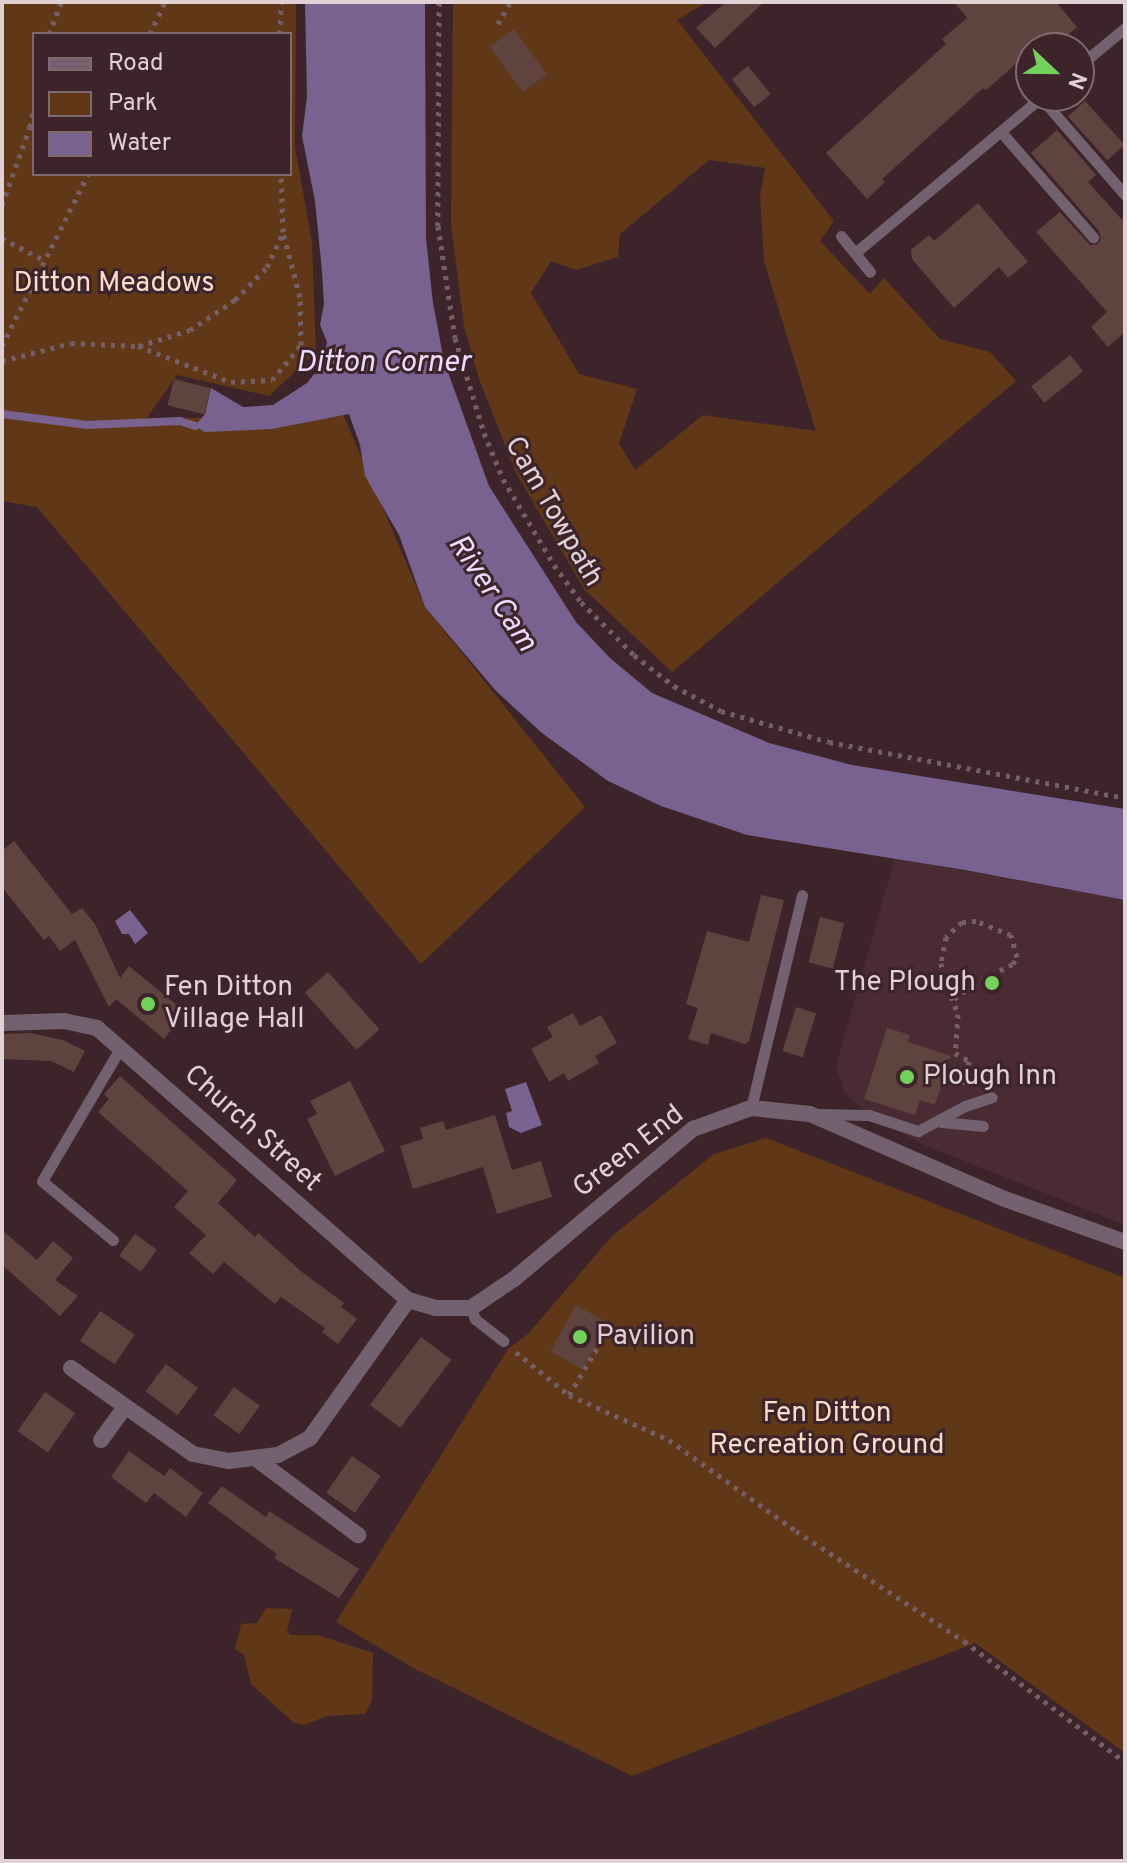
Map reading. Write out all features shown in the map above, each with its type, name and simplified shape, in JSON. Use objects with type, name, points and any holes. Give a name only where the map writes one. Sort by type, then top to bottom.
[{"type":"street","name":"Church Street","points":[[2,1023],[80,1023],[97,1028],[208,1129],[408,1300]]},
{"type":"street","name":"Green End","points":[[471,1308],[514,1279],[693,1129],[751,1108],[810,1114],[1005,1199],[1125,1242]]},
{"type":"street","points":[[71,1368],[193,1454],[229,1461],[278,1455],[310,1438],[408,1300],[436,1308],[471,1308]]},
{"type":"street","points":[[101,1440],[125,1407]]},
{"type":"street","points":[[255,1458],[358,1535]]},
{"type":"lane","points":[[1095,53],[1125,28]]},
{"type":"lane","points":[[855,253],[1024,112]]},
{"type":"lane","points":[[1055,112],[1125,195]]},
{"type":"lane","points":[[1001,132],[1093,237]]},
{"type":"lane","points":[[841,236],[870,272]]},
{"type":"lane","points":[[751,1108],[802,895]]},
{"type":"lane","points":[[113,1240],[42,1181],[121,1047]]},
{"type":"lane","points":[[810,1114],[869,1115],[918,1131],[965,1106],[992,1097]]},
{"type":"lane","points":[[940,1122],[983,1126]]},
{"type":"lane","points":[[471,1308],[475,1319],[503,1341]]},
{"type":"path","points":[[50,32],[61,2]]},
{"type":"path","points":[[151,32],[165,2]]},
{"type":"path","points":[[280,32],[281,2]]},
{"type":"path","name":"Cam Towpath","points":[[439,2],[438,226],[455,338],[484,433],[503,479],[554,565],[581,602],[634,655],[674,686],[721,711],[829,742],[1125,798]]},
{"type":"path","points":[[498,24],[510,2]]},
{"type":"path","points":[[2,205],[32,116]]},
{"type":"path","points":[[2,346],[87,176]]},
{"type":"path","points":[[2,361],[71,343],[138,346],[231,382],[272,380],[301,345],[300,297],[283,232],[281,176]]},
{"type":"path","points":[[138,346],[190,330],[235,300],[267,267],[283,232]]},
{"type":"path","points":[[2,238],[45,261]]},
{"type":"path","points":[[954,999],[973,984],[1013,964],[1017,957],[1011,935],[976,921],[954,927],[946,937],[941,963],[943,978],[958,1014],[955,1053],[969,1061],[963,1081],[965,1106]]},
{"type":"path","points":[[569,1395],[610,1327]]},
{"type":"path","points":[[503,1341],[569,1395],[669,1440],[796,1531],[964,1641],[1125,1762]]},
{"type":"shaded area","name":"The Plough","points":[[895,858],[1125,900],[1125,1225],[924,1145],[869,1115],[845,1093],[836,1066]]},
{"type":"green space","name":"Ditton Meadows","points":[[2,2],[296,2],[295,147],[312,242],[316,352],[269,396],[177,375],[146,419],[343,414],[425,607],[585,807],[421,964],[37,507],[2,501]]},
{"type":"green space","points":[[453,2],[707,2],[677,20],[834,221],[820,241],[870,294],[884,278],[940,339],[990,352],[1016,381],[672,672],[584,589],[516,473],[479,379],[464,326],[451,223]],"holes":[[[709,160],[765,168],[760,197],[764,261],[816,431],[703,415],[635,470],[619,443],[637,389],[579,374],[531,293],[551,261],[576,270],[618,257],[620,234]]]},
{"type":"green space","name":"Fen Ditton Recreation Ground","points":[[766,1138],[1125,1278],[1125,1753],[975,1643],[632,1776],[415,1669],[336,1622],[508,1349],[528,1334],[612,1236],[714,1154]]},
{"type":"green space","points":[[266,1608],[292,1609],[287,1632],[291,1635],[318,1635],[373,1653],[372,1700],[365,1714],[327,1716],[304,1725],[293,1722],[251,1684],[244,1655],[235,1649],[241,1624],[257,1623]]},
{"type":"water","name":"Ditton Corner","points":[[305,2],[425,2],[426,238],[433,303],[444,361],[489,486],[576,622],[610,658],[652,693],[769,743],[852,765],[1125,809],[1125,900],[965,870],[747,835],[661,806],[608,781],[542,733],[496,691],[425,607],[399,535],[365,476],[360,445],[349,414],[272,429],[205,432],[195,426],[205,414],[211,388],[243,407],[273,405],[307,383],[323,363],[327,342],[320,325],[324,304],[322,271],[315,201],[302,136],[307,97]]},
{"type":"water","points":[[130,910],[148,933],[135,944],[129,934],[122,934],[115,921]]},
{"type":"water","points":[[526,1082],[542,1125],[521,1133],[509,1127],[506,1113],[512,1111],[505,1089]]},
{"type":"building","points":[[726,2],[764,2],[715,48],[696,28]]},
{"type":"building","points":[[954,2],[1056,2],[1077,27],[1071,32],[1015,32],[1015,64],[986,90],[983,88],[882,179],[885,182],[867,199],[826,153],[946,44],[942,39],[967,18]]},
{"type":"building","points":[[514,29],[547,74],[523,92],[490,47]]},
{"type":"building","points":[[748,66],[771,94],[754,107],[732,79]]},
{"type":"building","points":[[1073,112],[1095,112],[1124,145],[1107,160],[1068,116]]},
{"type":"building","points":[[1057,130],[1096,175],[1088,182],[1125,223],[1125,332],[1108,347],[1091,327],[1107,312],[1036,232],[1060,212],[1090,245],[1098,244],[1101,239],[1099,231],[1031,153]]},
{"type":"building","points":[[978,203],[1028,262],[1008,278],[999,267],[954,308],[912,259],[911,250],[929,235],[934,241]]},
{"type":"building","points":[[1070,355],[1083,371],[1044,403],[1031,386]]},
{"type":"building","points":[[174,379],[211,388],[204,414],[167,405]]},
{"type":"building","points":[[14,841],[72,914],[82,908],[95,924],[120,978],[129,966],[185,1012],[164,1039],[116,999],[109,1007],[75,940],[60,951],[49,936],[44,940],[2,887],[2,851]]},
{"type":"building","points":[[761,895],[784,900],[749,1041],[745,1044],[711,1033],[708,1045],[688,1039],[698,1008],[686,1004],[707,931],[749,942]]},
{"type":"building","points":[[820,917],[844,923],[833,969],[809,963]]},
{"type":"building","points":[[328,972],[380,1029],[356,1050],[305,993]]},
{"type":"building","points":[[796,1007],[816,1013],[803,1057],[783,1051]]},
{"type":"building","points":[[573,1013],[580,1026],[601,1015],[617,1043],[595,1056],[599,1063],[568,1081],[564,1073],[549,1082],[531,1049],[553,1037],[547,1027]]},
{"type":"building","name":"Plough Inn","points":[[887,1028],[910,1035],[908,1042],[951,1056],[935,1105],[920,1100],[915,1115],[864,1099]]},
{"type":"building","points":[[30,1033],[63,1040],[85,1051],[74,1072],[51,1061],[2,1059],[2,1034]]},
{"type":"building","points":[[120,1076],[237,1180],[218,1203],[255,1237],[258,1233],[302,1272],[344,1303],[341,1307],[357,1319],[338,1344],[322,1332],[325,1328],[281,1297],[275,1304],[224,1262],[213,1274],[189,1253],[206,1235],[174,1207],[188,1191],[98,1112],[109,1099],[104,1094]]},
{"type":"building","points":[[350,1081],[385,1151],[335,1176],[307,1119],[317,1114],[310,1101]]},
{"type":"building","points":[[495,1115],[512,1170],[541,1161],[552,1197],[497,1214],[483,1167],[413,1189],[400,1146],[423,1139],[420,1128],[443,1121],[446,1130]]},
{"type":"building","points":[[2,1230],[37,1260],[53,1241],[73,1258],[55,1280],[78,1296],[60,1316],[2,1265]]},
{"type":"building","points":[[135,1234],[157,1250],[141,1272],[119,1256]]},
{"type":"building","name":"Pavilion","points":[[576,1305],[608,1323],[583,1369],[550,1351]]},
{"type":"building","points":[[100,1311],[135,1334],[115,1364],[80,1341]]},
{"type":"building","points":[[421,1337],[451,1360],[400,1428],[370,1405]]},
{"type":"building","points":[[166,1364],[198,1388],[177,1415],[146,1391]]},
{"type":"building","points":[[234,1387],[260,1406],[239,1434],[213,1415]]},
{"type":"building","points":[[45,1392],[75,1413],[48,1453],[17,1431]]},
{"type":"building","points":[[129,1451],[164,1476],[170,1468],[203,1493],[186,1517],[154,1493],[146,1503],[111,1477]]},
{"type":"building","points":[[352,1456],[381,1476],[355,1513],[326,1493]]},
{"type":"building","points":[[222,1486],[266,1517],[269,1511],[359,1569],[339,1598],[274,1558],[277,1554],[208,1503]]},
{"type":"waterway","points":[[2,414],[87,425],[180,421],[195,426]]},
{"type":"place","name":"The Plough","points":[[992,983]]},
{"type":"place","name":"Fen Ditton Village Hall","points":[[148,1004]]},
{"type":"place","name":"Plough Inn","points":[[907,1077]]},
{"type":"place","name":"Pavilion","points":[[580,1337]]},
{"type":"water label","name":"River Cam","points":[[491,594]]}]
